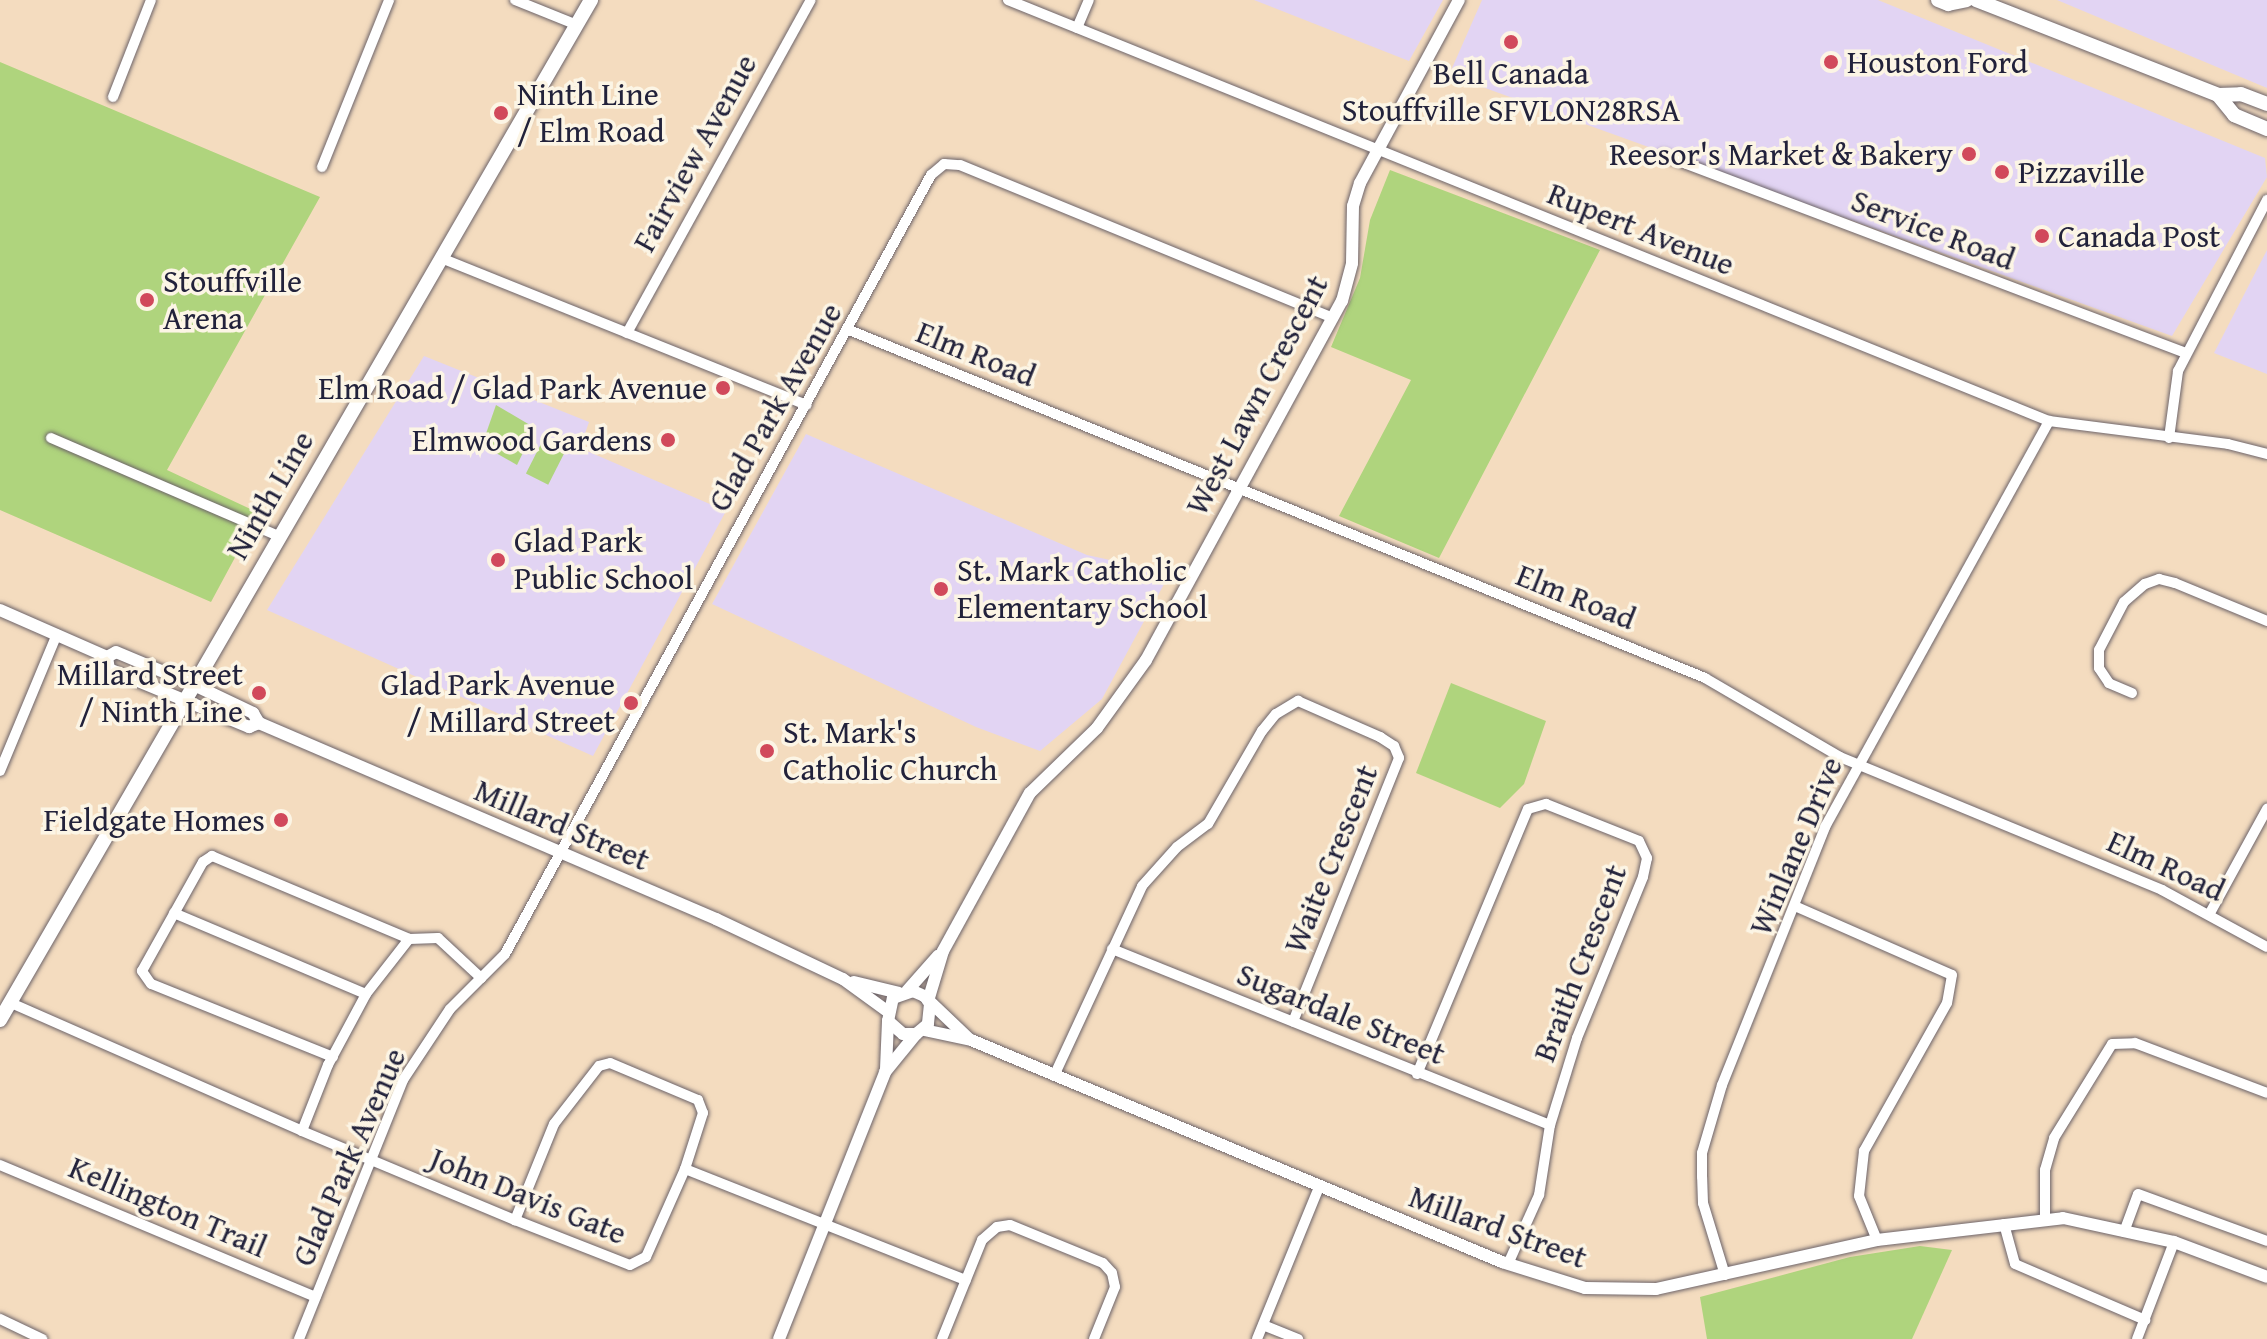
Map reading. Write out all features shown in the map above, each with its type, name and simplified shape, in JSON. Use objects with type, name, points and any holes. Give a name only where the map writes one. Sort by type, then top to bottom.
[{"type":"main road","name":"Ninth Line","points":[[0,1020],[591,0]]},
{"type":"main road","points":[[1938,0],[1948,4],[1967,0]]},
{"type":"main road","points":[[1976,0],[2218,95],[2241,94],[2267,104]]},
{"type":"main road","points":[[2218,95],[2234,115],[2267,129]]},
{"type":"street","points":[[113,97],[151,0]]},
{"type":"street","points":[[322,167],[389,0]]},
{"type":"street","points":[[515,0],[577,25]]},
{"type":"street","name":"Fairview Avenue","points":[[627,333],[811,0]]},
{"type":"street","name":"Rupert Avenue","points":[[1008,0],[2049,421],[2228,444],[2267,454]]},
{"type":"street","points":[[1077,28],[1089,0]]},
{"type":"street","name":"West Lawn Crescent","points":[[929,1003],[943,951],[1030,793],[1097,728],[1146,660],[1237,487],[1333,318],[1352,263],[1353,206],[1378,150],[1459,0]]},
{"type":"street","name":"Service Road","points":[[1663,155],[2186,353]]},
{"type":"street","name":"Glad Park Avenue","points":[[299,1339],[403,1080],[450,1009],[505,954],[849,330],[923,188],[944,164],[983,174],[1333,318]]},
{"type":"street","points":[[2169,438],[2178,371],[2267,200]]},
{"type":"street","points":[[441,258],[807,405]]},
{"type":"street","name":"Elm Road","points":[[849,330],[1705,678],[1858,765],[2210,913],[2267,947]]},
{"type":"street","name":"Winlane Drive","points":[[1725,1275],[1703,1203],[1702,1153],[1722,1085],[1797,907],[1825,827],[2049,421]]},
{"type":"street","points":[[51,438],[279,536]]},
{"type":"street","points":[[2132,693],[2109,683],[2099,668],[2099,650],[2124,602],[2145,584],[2159,579],[2175,583],[2267,621]]},
{"type":"street","name":"Millard Street","points":[[0,610],[107,657]]},
{"type":"street","points":[[0,771],[57,634]]},
{"type":"street","name":"Millard Street","points":[[107,657],[116,652],[192,684],[253,713],[259,723],[560,852],[843,979],[903,992]]},
{"type":"street","name":"Millard Street","points":[[107,657],[109,669],[249,727],[259,723]]},
{"type":"street","name":"Waite Crescent","points":[[1054,1076],[1142,886],[1208,824],[1269,722],[1298,701],[1380,737],[1394,746],[1399,758],[1293,1022]]},
{"type":"street","name":"Braith Crescent","points":[[1417,1074],[1519,823],[1537,802],[1639,841],[1647,858],[1577,1038],[1550,1125],[1539,1195],[1508,1264]]},
{"type":"street","points":[[2210,913],[2267,809]]},
{"type":"street","points":[[333,1057],[151,984],[142,971],[203,862],[212,856],[409,939],[438,938],[481,978]]},
{"type":"street","points":[[1797,907],[1952,975],[1947,1003],[1864,1151],[1859,1196],[1877,1240]]},
{"type":"street","points":[[174,913],[366,994]]},
{"type":"street","points":[[302,1131],[333,1057],[366,994],[409,939]]},
{"type":"street","name":"Sugardale Street","points":[[1112,949],[1550,1125]]},
{"type":"street","name":"West Lawn Crescent","points":[[903,992],[943,951]]},
{"type":"street","name":"Millard Street","points":[[843,979],[888,1016]]},
{"type":"street","points":[[779,1339],[885,1072],[888,1016],[903,992],[929,1003],[931,1018],[885,1072]]},
{"type":"street","name":"John Davis Gate","points":[[11,1003],[302,1131],[515,1220],[630,1265],[646,1257],[685,1169],[703,1113],[698,1100],[610,1063],[599,1066],[554,1124],[515,1220]]},
{"type":"street","name":"Millard Street","points":[[929,1003],[971,1040]]},
{"type":"street","points":[[888,1016],[903,1034],[920,1032]]},
{"type":"street","name":"Millard Street","points":[[920,1032],[971,1040],[1553,1282],[1622,1291],[1725,1275],[1877,1240],[2063,1218],[2174,1242],[2267,1277]]},
{"type":"street","points":[[2045,1221],[2045,1170],[2054,1138],[2112,1044],[2135,1043],[2267,1093]]},
{"type":"street","name":"Kellington Trail","points":[[0,1165],[316,1297]]},
{"type":"street","points":[[685,1169],[966,1280]]},
{"type":"street","points":[[1257,1339],[1320,1185]]},
{"type":"street","points":[[2124,1232],[2138,1194],[2267,1241]]},
{"type":"street","points":[[2004,1224],[2015,1264],[2145,1320]]},
{"type":"street","points":[[942,1339],[982,1240],[997,1227],[1010,1225],[1103,1263],[1112,1273],[1115,1287],[1094,1339]]},
{"type":"street","points":[[2137,1339],[2174,1242]]},
{"type":"street","points":[[0,1319],[42,1339]]},
{"type":"street","points":[[1263,1325],[1298,1339]]},
{"type":"shaded area","points":[[1254,0],[1443,0],[1409,61]]},
{"type":"shaded area","points":[[1482,0],[1878,0],[2265,158],[2267,177],[2172,336],[1449,75]]},
{"type":"shaded area","points":[[2057,0],[2267,0],[2267,88]]},
{"type":"shaded area","points":[[2267,250],[2267,374],[2214,353]]},
{"type":"shaded area","name":"Glad Park Public School","points":[[424,356],[589,422],[580,448],[726,511],[593,756],[267,610]]},
{"type":"shaded area","name":"St. Mark Catholic Elementary School","points":[[806,434],[1087,555],[1170,573],[1102,699],[1040,751],[976,727],[712,604]]},
{"type":"green space","points":[[0,62],[320,197],[167,470],[259,513],[211,602],[0,510]]},
{"type":"green space","points":[[1390,170],[1600,250],[1439,558],[1339,516],[1411,380],[1331,347],[1360,278],[1370,220]]},
{"type":"green space","points":[[496,405],[535,428],[517,465],[482,445]]},
{"type":"green space","points":[[545,436],[567,447],[548,485],[526,473]]},
{"type":"green space","points":[[1451,683],[1546,721],[1524,784],[1500,808],[1416,773]]},
{"type":"green space","points":[[1920,1246],[1952,1250],[1912,1339],[1707,1339],[1700,1297],[1850,1257]]},
{"type":"place","name":"Bell Canada Stouffville SFVLON28RSA","points":[[1511,42]]},
{"type":"place","name":"Houston Ford","points":[[1831,62]]},
{"type":"place","name":"Ninth Line / Elm Road","points":[[501,113]]},
{"type":"place","name":"Reesor's Market & Bakery","points":[[1969,154]]},
{"type":"place","name":"Pizzaville","points":[[2002,172]]},
{"type":"place","name":"Canada Post","points":[[2042,236]]},
{"type":"place","name":"Stouffville Arena","points":[[147,300]]},
{"type":"place","name":"Elm Road / Glad Park Avenue","points":[[723,388]]},
{"type":"place","name":"Elmwood Gardens","points":[[668,440]]},
{"type":"place","name":"Glad Park Public School","points":[[498,560]]},
{"type":"place","name":"St. Mark Catholic Elementary School","points":[[941,589]]},
{"type":"place","name":"Millard Street / Ninth Line","points":[[259,693]]},
{"type":"place","name":"Glad Park Avenue / Millard Street","points":[[631,703]]},
{"type":"place","name":"St. Mark's Catholic Church","points":[[767,751]]},
{"type":"place","name":"Fieldgate Homes","points":[[281,820]]}]
